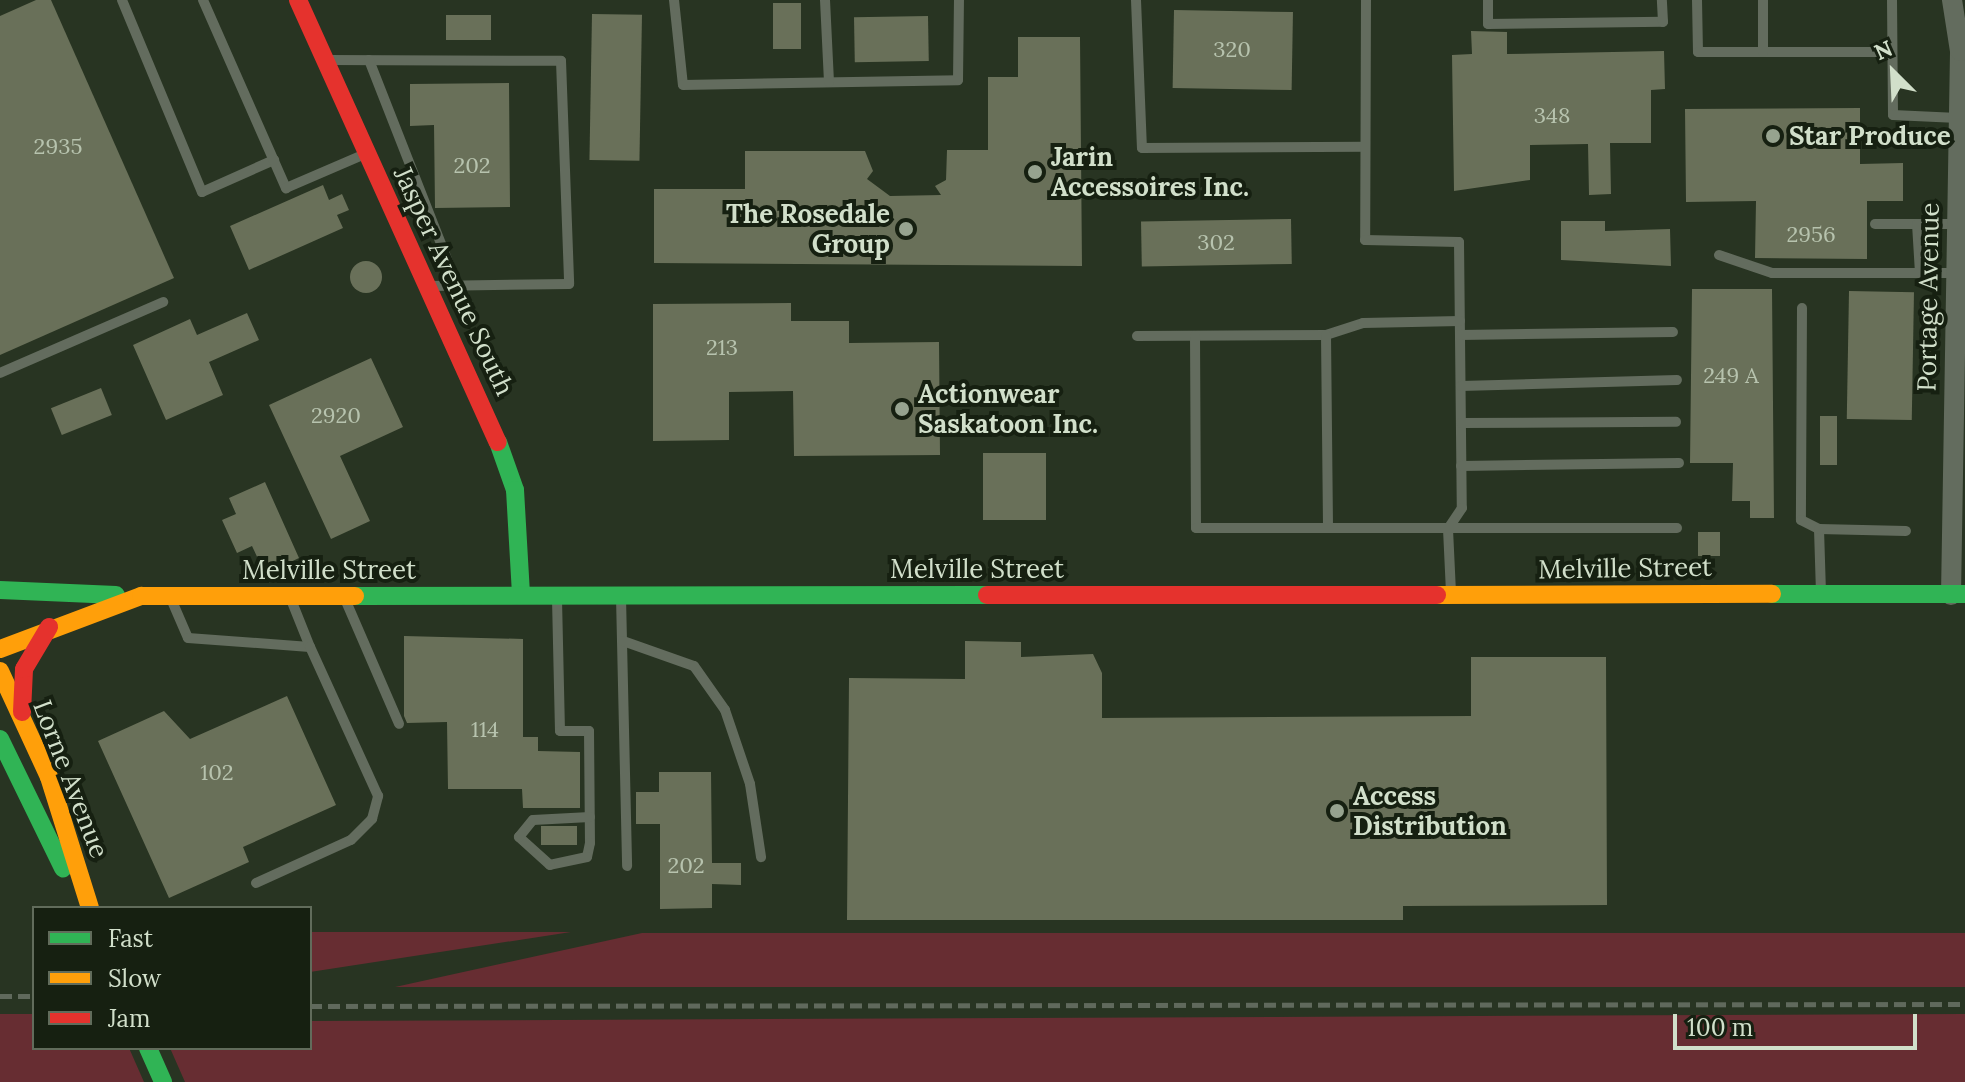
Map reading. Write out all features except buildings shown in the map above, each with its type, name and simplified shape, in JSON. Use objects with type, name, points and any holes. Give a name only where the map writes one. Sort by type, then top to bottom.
[{"type":"street","name":"Jasper Avenue South","points":[[298,0],[428,286],[515,490],[521,595]]},
{"type":"street","name":"Portage Avenue","points":[[1952,0],[1958,118],[1952,273],[1958,373],[1958,594]]},
{"type":"street","points":[[0,590],[141,596]]},
{"type":"street","name":"Melville Street","points":[[0,649],[49,627],[141,596],[170,595],[1958,594]]},
{"type":"street","points":[[22,718],[24,669],[49,627]]},
{"type":"street","name":"Lorne Avenue","points":[[0,671],[22,718],[89,906]]},
{"type":"street","name":"Lorne Avenue","points":[[0,739],[81,906]]},
{"type":"street","points":[[149,1050],[163,1082]]},
{"type":"lane","points":[[122,0],[202,192],[274,160]]},
{"type":"lane","points":[[203,0],[286,188],[367,153]]},
{"type":"lane","points":[[674,0],[683,85],[958,80],[959,0]]},
{"type":"lane","points":[[825,0],[829,82]]},
{"type":"lane","points":[[1136,0],[1142,148],[1365,147]]},
{"type":"lane","points":[[1366,0],[1365,240],[1459,242],[1462,508],[1448,529],[1452,595]]},
{"type":"lane","points":[[1488,0],[1488,24],[1663,22],[1662,0]]},
{"type":"lane","points":[[1697,0],[1698,52],[1892,52]]},
{"type":"lane","points":[[1763,0],[1763,52]]},
{"type":"lane","points":[[1892,0],[1893,115],[1958,118]]},
{"type":"lane","points":[[325,60],[561,61],[569,284],[428,286]]},
{"type":"lane","points":[[369,60],[457,285]]},
{"type":"lane","points":[[1875,224],[1954,224]]},
{"type":"lane","points":[[1917,224],[1920,273]]},
{"type":"lane","points":[[1719,255],[1772,273],[1952,273]]},
{"type":"lane","points":[[0,373],[163,302]]},
{"type":"lane","points":[[1802,308],[1801,520],[1819,529],[1906,531]]},
{"type":"lane","points":[[1137,336],[1326,335],[1363,323],[1460,321]]},
{"type":"lane","points":[[1460,335],[1673,332]]},
{"type":"lane","points":[[1326,335],[1328,528]]},
{"type":"lane","points":[[1195,336],[1196,528],[1677,528]]},
{"type":"lane","points":[[1461,386],[1677,380]]},
{"type":"lane","points":[[1461,423],[1676,422]]},
{"type":"lane","points":[[1461,466],[1679,463]]},
{"type":"lane","points":[[1819,529],[1821,592]]},
{"type":"lane","points":[[170,595],[188,638],[310,647]]},
{"type":"lane","points":[[621,595],[627,866]]},
{"type":"lane","points":[[256,883],[351,840],[372,819],[378,796],[290,597]]},
{"type":"lane","points":[[344,597],[399,724]]},
{"type":"lane","points":[[557,597],[560,731],[589,731],[590,817],[587,857],[573,865],[550,865],[519,837],[533,820],[590,817]]},
{"type":"lane","points":[[623,641],[694,666],[725,710],[750,784],[761,857]]},
{"type":"shaded area","points":[[312,932],[571,932],[312,972]]},
{"type":"shaded area","points":[[642,933],[1965,933],[1965,987],[395,987]]},
{"type":"shaded area","points":[[0,1014],[32,1014],[32,1050],[130,1050],[144,1082],[0,1082]]},
{"type":"shaded area","points":[[1965,1014],[1965,1082],[185,1082],[171,1050],[312,1050],[312,1021]]},
{"type":"railway","points":[[0,996],[32,996]]},
{"type":"railway","points":[[312,1006],[1965,1004]]},
{"type":"traffic: fast","points":[[498,442],[515,490],[521,595]]},
{"type":"traffic: fast","points":[[0,590],[116,595]]},
{"type":"traffic: fast","points":[[1772,594],[1965,594]]},
{"type":"traffic: fast","points":[[355,596],[987,595]]},
{"type":"traffic: fast","points":[[0,739],[63,868]]},
{"type":"traffic: fast","points":[[149,1050],[163,1082]]},
{"type":"traffic: slow","points":[[1437,595],[1772,594]]},
{"type":"traffic: slow","points":[[0,649],[141,596],[355,596]]},
{"type":"traffic: slow","points":[[0,671],[49,777],[89,906]]},
{"type":"traffic: jam","points":[[298,0],[498,442]]},
{"type":"traffic: jam","points":[[987,595],[1437,595]]},
{"type":"traffic: jam","points":[[22,712],[24,669],[49,627]]},
{"type":"place","name":"Star Produce","points":[[1773,136]]},
{"type":"place","name":"Jarin Accessoires Inc.","points":[[1035,172]]},
{"type":"place","name":"The Rosedale Group","points":[[906,229]]},
{"type":"place","name":"Actionwear Saskatoon Inc.","points":[[902,409]]},
{"type":"place","name":"Access Distribution","points":[[1337,811]]}]
